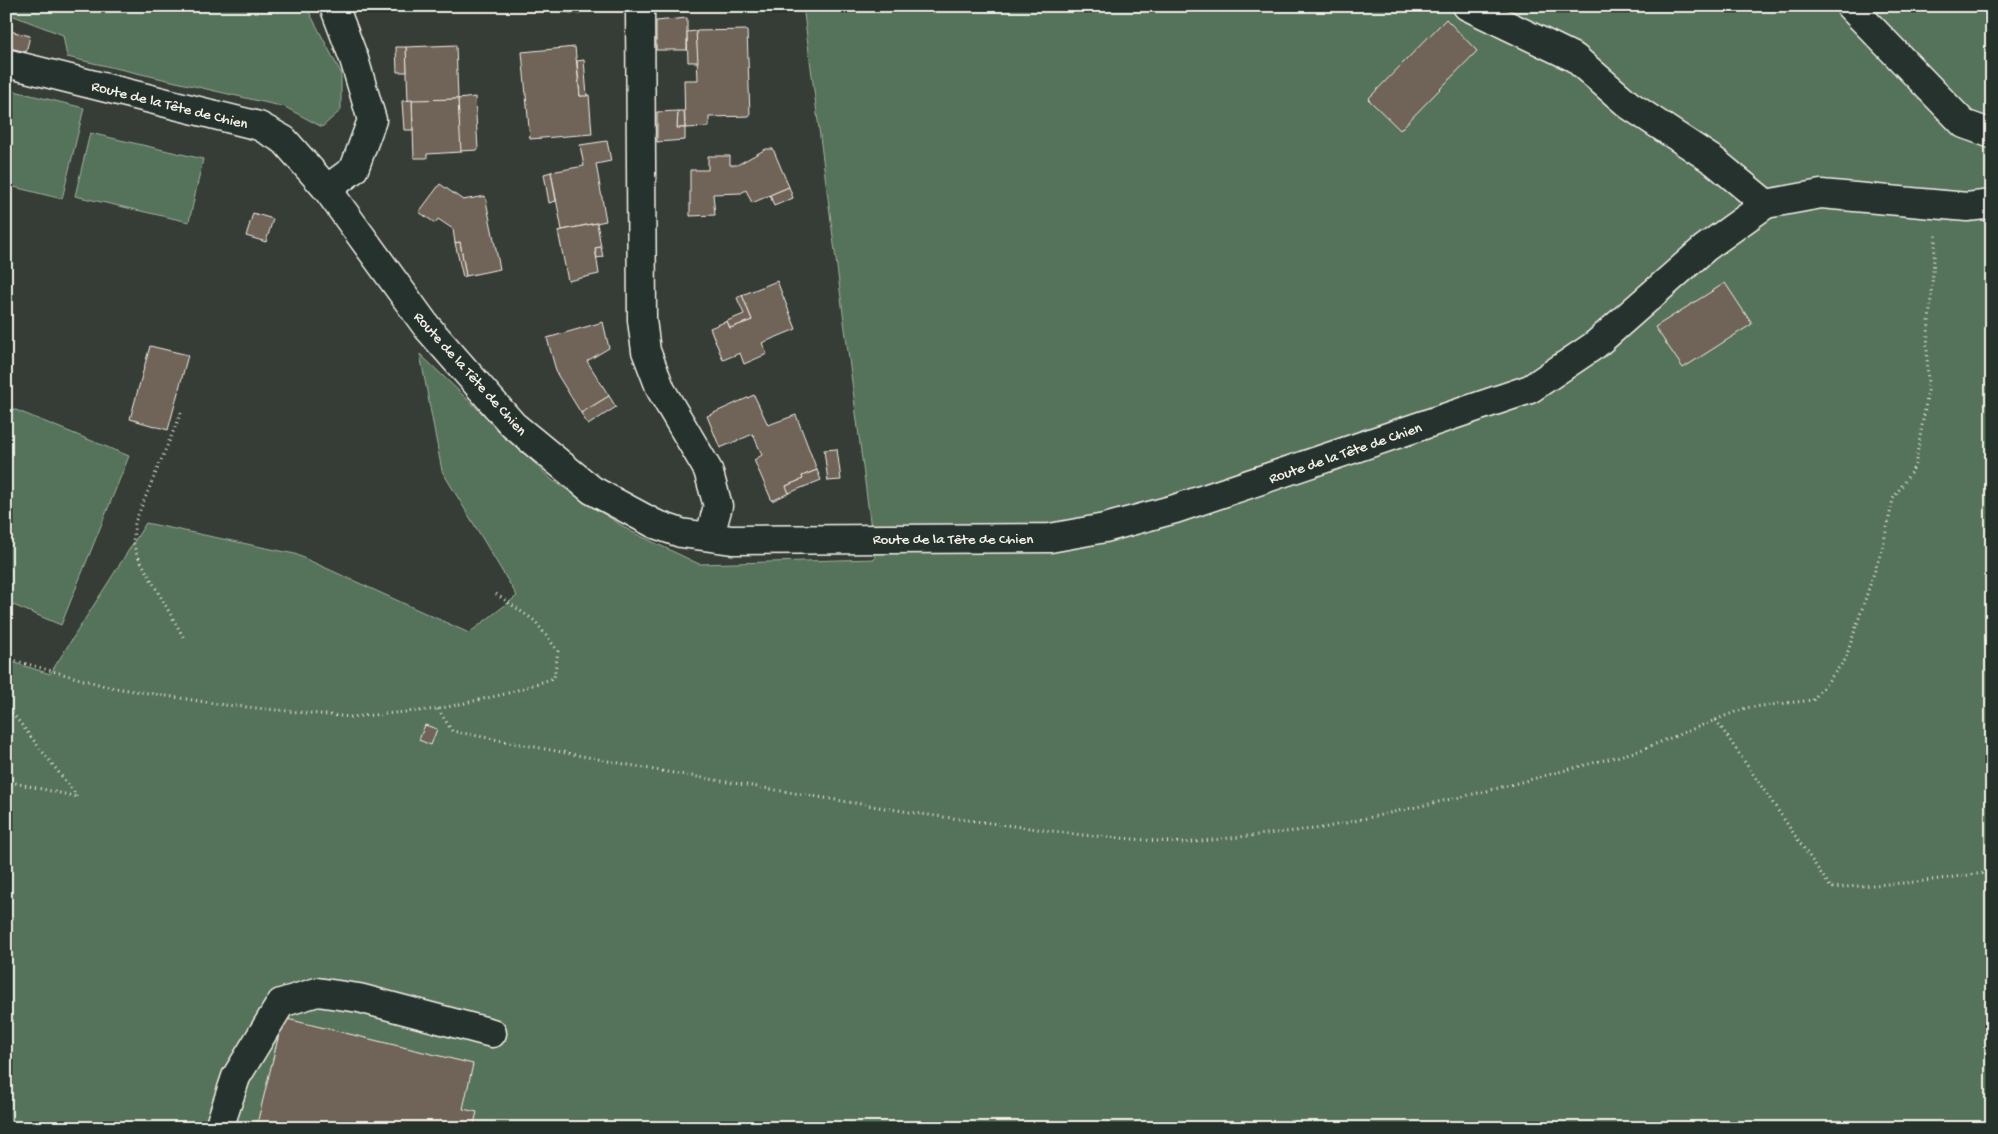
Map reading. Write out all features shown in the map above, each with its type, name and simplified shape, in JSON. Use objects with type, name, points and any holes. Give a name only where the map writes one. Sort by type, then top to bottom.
[{"type":"street","points":[[326,189],[354,169],[372,120],[354,59],[334,6]]},
{"type":"street","points":[[640,6],[643,328],[646,351],[661,390],[708,470],[718,506],[710,535]]},
{"type":"street","points":[[1467,6],[1575,58],[1629,105],[1714,161],[1766,204]]},
{"type":"street","points":[[1850,6],[1964,124],[1992,134]]},
{"type":"street","name":"Route de la Tête de Chien","points":[[6,63],[259,126],[284,140],[326,189],[427,327],[513,425],[592,490],[655,524],[681,533],[710,535],[732,540],[1050,538],[1105,528],[1175,509],[1530,389],[1595,345],[1705,248],[1766,204],[1821,194],[1967,207],[1992,204]]},
{"type":"street","points":[[219,1128],[236,1077],[281,1003],[317,992],[359,998],[492,1033]]},
{"type":"path","points":[[438,709],[452,731],[655,770],[921,814],[1083,835],[1183,843],[1323,828],[1487,792],[1638,751],[1745,708],[1813,700],[1845,660],[1883,546],[1893,499],[1915,466],[1928,391],[1927,347],[1938,205]]},
{"type":"path","points":[[181,413],[135,522],[133,541],[136,553],[185,640]]},
{"type":"path","points":[[6,658],[109,687],[225,705],[351,717],[438,709],[505,694],[554,678],[558,651],[535,621],[496,594]]},
{"type":"path","points":[[6,705],[78,797],[6,781]]},
{"type":"path","points":[[1716,720],[1831,888],[1917,882],[1992,872]]},
{"type":"green space","points":[[6,6],[306,6],[341,73],[341,110],[322,127],[285,107],[67,57],[63,35],[6,13]]},
{"type":"green space","points":[[803,6],[1992,6],[1992,1128],[6,1128],[6,660],[50,674],[146,523],[295,554],[469,633],[517,596],[442,471],[420,354],[552,480],[630,531],[699,564],[875,559]]},
{"type":"green space","points":[[6,89],[84,108],[62,199],[6,185]]},
{"type":"green space","points":[[90,133],[203,159],[189,222],[75,196]]},
{"type":"green space","points":[[6,406],[129,456],[61,625],[6,602]]},
{"type":"building","points":[[512,6],[581,6],[580,14]]},
{"type":"building","points":[[687,18],[687,50],[656,50],[656,21]]},
{"type":"building","points":[[1446,19],[1477,51],[1400,130],[1368,99]]},
{"type":"building","points":[[6,30],[30,36],[26,52],[6,47]]},
{"type":"building","points":[[747,30],[750,116],[709,117],[709,127],[685,128],[684,80],[698,80],[696,31]]},
{"type":"building","points":[[696,31],[698,62],[688,62],[687,32]]},
{"type":"building","points":[[456,45],[458,99],[408,101],[406,47]]},
{"type":"building","points":[[396,47],[406,47],[407,72],[397,72]]},
{"type":"building","points":[[575,47],[580,96],[589,95],[592,134],[530,139],[522,52]]},
{"type":"building","points":[[584,60],[587,96],[580,96],[577,61]]},
{"type":"building","points":[[475,97],[478,150],[460,151],[458,99]]},
{"type":"building","points":[[458,99],[461,152],[427,154],[427,158],[414,158],[412,100]]},
{"type":"building","points":[[412,100],[413,130],[404,130],[402,101]]},
{"type":"building","points":[[678,111],[684,111],[685,128],[677,128]]},
{"type":"building","points":[[678,111],[677,128],[685,128],[685,140],[657,142],[657,112]]},
{"type":"building","points":[[607,141],[611,161],[596,164],[606,221],[562,230],[551,172],[584,166],[580,145]]},
{"type":"building","points":[[766,149],[773,149],[789,187],[752,203],[746,190],[741,193],[713,194],[715,215],[690,216],[690,170],[708,170],[708,156],[730,156],[730,165],[737,165]]},
{"type":"building","points":[[551,172],[556,201],[549,203],[544,174]]},
{"type":"building","points":[[440,184],[463,200],[485,196],[500,269],[466,276],[460,242],[455,243],[453,229],[438,219],[435,223],[419,212]]},
{"type":"building","points":[[789,187],[793,198],[774,206],[770,195]]},
{"type":"building","points":[[253,213],[273,219],[266,242],[246,236]]},
{"type":"building","points":[[597,223],[601,247],[595,248],[599,274],[568,281],[558,231]]},
{"type":"building","points":[[460,242],[466,276],[463,277],[455,243]]},
{"type":"building","points":[[601,247],[603,257],[597,258],[595,248]]},
{"type":"building","points":[[777,281],[796,329],[762,343],[767,354],[744,364],[740,353],[723,360],[710,328],[727,321],[730,328],[752,320],[742,295]]},
{"type":"building","points":[[1725,283],[1752,324],[1683,368],[1655,327]]},
{"type":"building","points":[[742,295],[752,320],[730,328],[727,321],[744,314],[737,298]]},
{"type":"building","points":[[603,322],[609,348],[587,361],[609,396],[581,413],[557,374],[547,338]]},
{"type":"building","points":[[150,346],[188,355],[168,430],[130,419]]},
{"type":"building","points":[[754,395],[768,425],[796,415],[817,470],[802,476],[803,479],[786,486],[789,493],[772,501],[754,460],[762,455],[753,434],[720,448],[707,416]]},
{"type":"building","points":[[609,396],[616,407],[588,425],[581,413]]},
{"type":"building","points":[[837,449],[841,480],[828,481],[824,450]]},
{"type":"building","points":[[817,470],[821,480],[789,493],[786,486],[803,479],[802,476]]},
{"type":"building","points":[[425,725],[437,729],[431,745],[419,740]]},
{"type":"building","points":[[283,1018],[473,1064],[463,1109],[477,1112],[473,1128],[256,1128]]}]
